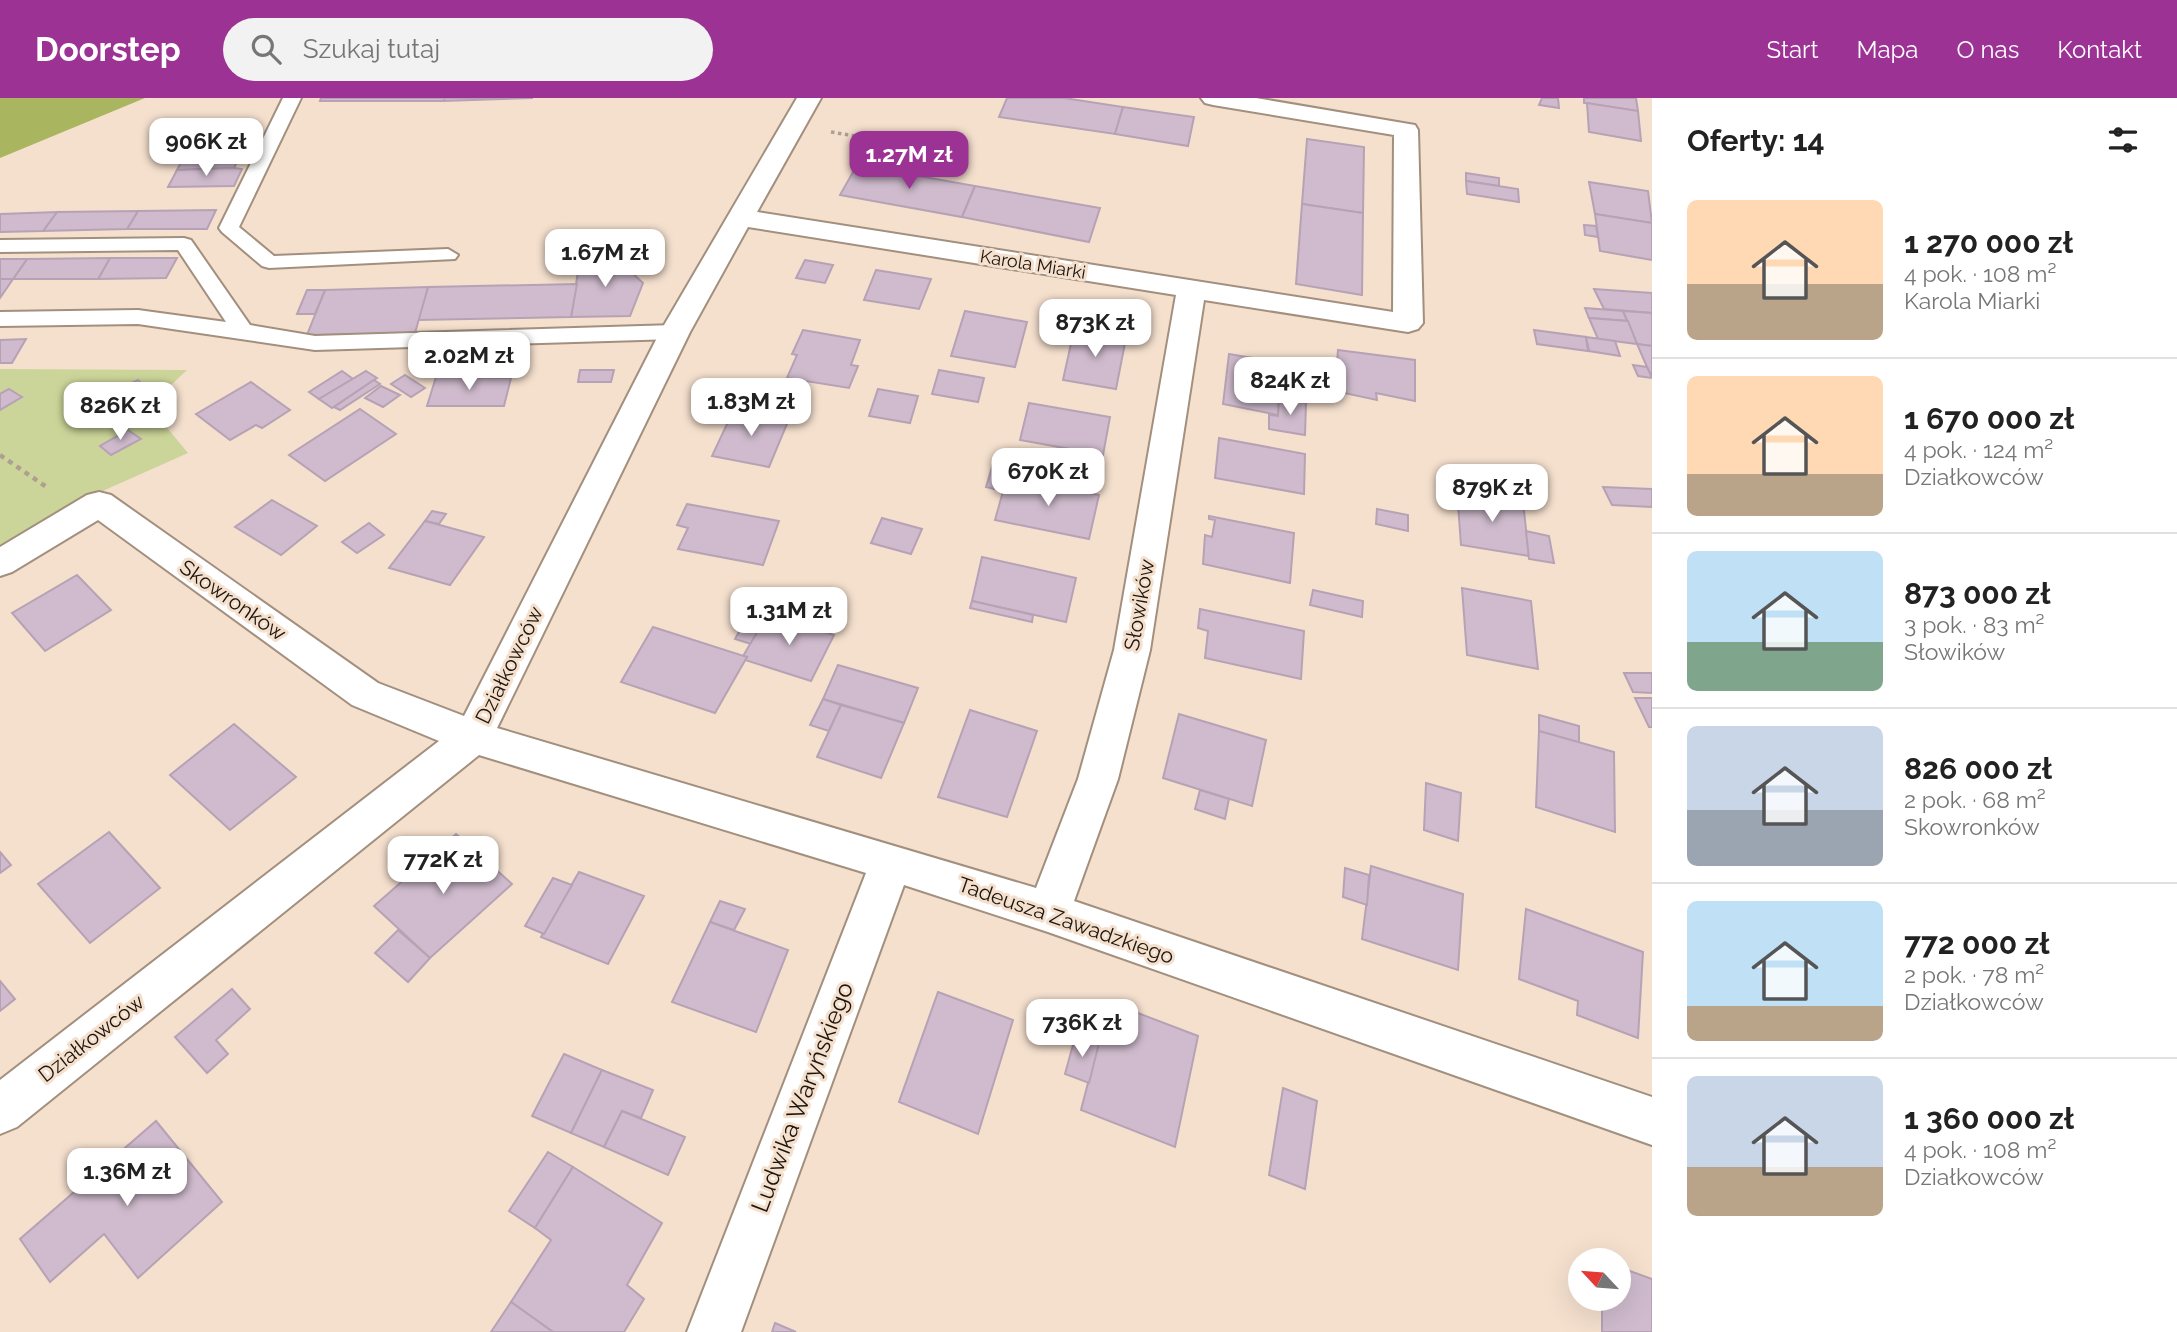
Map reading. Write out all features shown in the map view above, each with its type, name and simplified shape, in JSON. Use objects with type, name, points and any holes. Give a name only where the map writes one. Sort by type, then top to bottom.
[{"type":"street","name":"Działkowców","points":[[0,1110],[473,737],[675,332],[810,98]]},
{"type":"street","name":"Karola Miarki","points":[[741,218],[1408,323],[1406,130],[1213,98]]},
{"type":"street","name":"Słowików","points":[[1048,912],[1098,779],[1132,650],[1191,289]]},
{"type":"street","name":"Skowronków","points":[[83,513],[99,504],[365,694],[473,737]]},
{"type":"street","points":[[0,563],[83,513]]},
{"type":"street","name":"Tadeusza Zawadzkiego","points":[[473,737],[891,862],[1048,912],[1652,1121]]},
{"type":"street","name":"Ludwika Waryńskiego","points":[[714,1332],[891,862]]},
{"type":"lane","points":[[292,98],[229,228],[269,262],[448,255]]},
{"type":"lane","points":[[0,246],[184,244],[243,331]]},
{"type":"lane","points":[[0,319],[138,317],[315,343],[675,332]]},
{"type":"path","points":[[823,130],[861,137]]},
{"type":"path","points":[[928,148],[959,154]]},
{"type":"path","points":[[0,455],[83,513]]},
{"type":"green space","points":[[0,98],[145,98],[0,158]]},
{"type":"green space","points":[[0,369],[187,370],[149,406],[188,453],[105,490],[0,551]]},
{"type":"building","points":[[321,98],[445,98],[444,101],[320,101]]},
{"type":"building","points":[[445,98],[533,98],[444,101]]},
{"type":"building","points":[[1007,98],[1064,98],[1123,107],[1115,134],[999,117]]},
{"type":"building","points":[[1542,98],[1558,98],[1559,108],[1539,105]]},
{"type":"building","points":[[1584,98],[1636,98],[1638,111],[1584,103]]},
{"type":"building","points":[[1587,103],[1638,111],[1641,141],[1589,132]]},
{"type":"building","points":[[1123,107],[1194,117],[1188,146],[1115,134]]},
{"type":"building","points":[[1307,139],[1364,147],[1363,213],[1302,204]]},
{"type":"building","points":[[246,143],[234,168],[177,170],[191,144]]},
{"type":"building","points":[[857,165],[975,186],[962,217],[840,195]]},
{"type":"building","points":[[242,169],[234,186],[168,187],[177,170]]},
{"type":"building","points":[[1466,173],[1499,178],[1499,186],[1466,181]]},
{"type":"building","points":[[1466,181],[1518,189],[1519,202],[1467,194]]},
{"type":"building","points":[[1589,182],[1648,191],[1652,223],[1595,214]]},
{"type":"building","points":[[975,186],[1100,208],[1089,242],[962,217]]},
{"type":"building","points":[[1302,204],[1363,213],[1362,295],[1296,284]]},
{"type":"building","points":[[216,210],[207,229],[127,229],[138,211]]},
{"type":"building","points":[[138,211],[127,229],[43,231],[57,212]]},
{"type":"building","points":[[57,212],[43,231],[0,232],[0,214]]},
{"type":"building","points":[[1595,214],[1652,223],[1652,260],[1600,251]]},
{"type":"building","points":[[1584,225],[1596,226],[1598,237],[1585,235]]},
{"type":"building","points":[[615,257],[643,283],[630,316],[571,317],[580,258]]},
{"type":"building","points":[[110,258],[177,258],[166,278],[98,279]]},
{"type":"building","points":[[110,258],[98,279],[13,279],[27,259]]},
{"type":"building","points":[[0,259],[27,259],[13,279],[0,279]]},
{"type":"building","points":[[805,260],[833,265],[825,283],[796,278]]},
{"type":"building","points":[[876,270],[931,279],[919,309],[864,300]]},
{"type":"building","points":[[0,279],[13,279],[0,298]]},
{"type":"building","points":[[577,284],[571,317],[418,320],[428,287]]},
{"type":"building","points":[[428,287],[415,333],[307,335],[325,290]]},
{"type":"building","points":[[1594,289],[1652,293],[1652,313],[1604,309]]},
{"type":"building","points":[[307,290],[325,290],[315,314],[297,314]]},
{"type":"building","points":[[1585,308],[1623,311],[1628,321],[1589,318]]},
{"type":"building","points":[[965,311],[1027,322],[1015,367],[951,356]]},
{"type":"building","points":[[1623,311],[1652,313],[1652,346],[1637,344]]},
{"type":"building","points":[[1589,318],[1628,321],[1637,344],[1598,339]]},
{"type":"building","points":[[803,330],[860,340],[851,365],[858,366],[849,388],[787,378],[797,355],[792,354]]},
{"type":"building","points":[[1074,330],[1126,338],[1116,389],[1063,380]]},
{"type":"building","points":[[1534,330],[1586,337],[1588,351],[1537,344]]},
{"type":"building","points":[[1586,337],[1615,341],[1620,356],[1589,351]]},
{"type":"building","points":[[26,339],[12,363],[0,363],[0,340]]},
{"type":"building","points":[[1637,344],[1652,346],[1652,377],[1647,367]]},
{"type":"building","points":[[1338,350],[1415,360],[1415,401],[1376,393],[1377,400],[1335,391]]},
{"type":"building","points":[[1229,354],[1282,363],[1278,415],[1223,404]]},
{"type":"building","points":[[1633,365],[1647,367],[1652,378],[1638,376]]},
{"type":"building","points":[[580,370],[614,370],[611,382],[578,382]]},
{"type":"building","points":[[939,370],[984,378],[978,402],[932,394]]},
{"type":"building","points":[[342,371],[353,379],[319,399],[309,392]]},
{"type":"building","points":[[366,371],[377,378],[332,408],[319,399]]},
{"type":"building","points":[[405,375],[425,388],[411,397],[391,384]]},
{"type":"building","points":[[436,377],[511,378],[504,406],[427,406]]},
{"type":"building","points":[[138,380],[152,394],[133,403],[120,388]]},
{"type":"building","points":[[374,380],[380,384],[340,410],[334,407]]},
{"type":"building","points":[[251,382],[290,410],[262,428],[256,425],[230,440],[196,414]]},
{"type":"building","points":[[381,386],[400,395],[383,407],[365,398]]},
{"type":"building","points":[[9,389],[22,397],[0,410],[0,394]]},
{"type":"building","points":[[878,389],[918,396],[910,423],[869,416]]},
{"type":"building","points":[[1279,398],[1306,403],[1305,435],[1269,429],[1269,415],[1278,416]]},
{"type":"building","points":[[1029,403],[1110,417],[1103,455],[1020,440]]},
{"type":"building","points":[[360,409],[396,434],[325,481],[289,455]]},
{"type":"building","points":[[734,409],[789,419],[769,467],[712,456]]},
{"type":"building","points":[[128,430],[141,439],[111,455],[100,446]]},
{"type":"building","points":[[1219,438],[1305,454],[1304,494],[1215,478]]},
{"type":"building","points":[[993,464],[1009,468],[1003,491],[986,487]]},
{"type":"building","points":[[1007,477],[1099,495],[1089,539],[995,520]]},
{"type":"building","points":[[1603,487],[1652,489],[1652,507],[1612,505]]},
{"type":"building","points":[[1457,491],[1523,502],[1529,556],[1461,545]]},
{"type":"building","points":[[272,500],[317,526],[281,555],[235,527]]},
{"type":"building","points":[[687,504],[779,521],[763,565],[678,549],[688,528],[677,525]]},
{"type":"building","points":[[1377,509],[1408,515],[1408,531],[1376,524]]},
{"type":"building","points":[[432,511],[446,514],[439,524],[425,521]]},
{"type":"building","points":[[1209,516],[1294,533],[1290,583],[1203,564],[1205,535],[1212,537],[1215,520],[1209,519]]},
{"type":"building","points":[[882,518],[922,529],[911,554],[871,543]]},
{"type":"building","points":[[425,521],[484,537],[450,585],[389,568]]},
{"type":"building","points":[[369,523],[384,535],[357,553],[342,542]]},
{"type":"building","points":[[1526,531],[1549,536],[1554,563],[1529,559]]},
{"type":"building","points":[[982,557],[1076,578],[1066,622],[972,601]]},
{"type":"building","points":[[77,575],[111,610],[45,651],[12,613]]},
{"type":"building","points":[[1462,588],[1531,601],[1538,669],[1467,655]]},
{"type":"building","points":[[1313,590],[1363,601],[1362,617],[1310,605]]},
{"type":"building","points":[[972,601],[1033,615],[1032,622],[970,608]]},
{"type":"building","points":[[752,609],[768,614],[751,644],[735,639]]},
{"type":"building","points":[[1200,609],[1304,631],[1301,679],[1205,658],[1208,631],[1198,628]]},
{"type":"building","points":[[768,614],[834,635],[811,681],[745,660],[747,657],[743,656]]},
{"type":"building","points":[[653,627],[747,657],[715,713],[621,682]]},
{"type":"building","points":[[838,665],[918,688],[904,723],[823,699]]},
{"type":"building","points":[[1624,673],[1652,673],[1652,693],[1633,692]]},
{"type":"building","points":[[1635,698],[1652,698],[1652,727],[1649,727]]},
{"type":"building","points":[[823,699],[841,705],[829,731],[810,725]]},
{"type":"building","points":[[841,705],[904,723],[881,778],[817,757]]},
{"type":"building","points":[[970,710],[1037,731],[1007,817],[938,797]]},
{"type":"building","points":[[1179,714],[1266,740],[1252,806],[1163,778]]},
{"type":"building","points":[[1539,715],[1579,726],[1579,743],[1539,731]]},
{"type":"building","points":[[234,724],[296,777],[230,830],[170,775]]},
{"type":"building","points":[[1539,731],[1614,752],[1615,832],[1536,807]]},
{"type":"building","points":[[1426,783],[1461,793],[1458,841],[1424,830]]},
{"type":"building","points":[[1200,790],[1229,799],[1225,819],[1195,809]]},
{"type":"building","points":[[109,832],[160,888],[90,943],[38,884]]},
{"type":"building","points":[[456,834],[512,884],[430,958],[374,906]]},
{"type":"building","points":[[0,852],[11,865],[0,873]]},
{"type":"building","points":[[1371,866],[1463,894],[1458,970],[1362,939]]},
{"type":"building","points":[[1345,868],[1369,875],[1367,905],[1343,897]]},
{"type":"building","points":[[579,872],[644,896],[608,964],[541,937]]},
{"type":"building","points":[[553,878],[572,885],[544,934],[525,926]]},
{"type":"building","points":[[720,901],[745,909],[734,930],[710,922]]},
{"type":"building","points":[[1526,909],[1643,952],[1638,1038],[1577,1015],[1578,1001],[1519,979]]},
{"type":"building","points":[[710,922],[788,950],[756,1032],[672,1002]]},
{"type":"building","points":[[398,930],[430,958],[408,982],[375,953]]},
{"type":"building","points":[[0,981],[15,999],[0,1011]]},
{"type":"building","points":[[232,989],[250,1009],[216,1040],[228,1054],[207,1073],[175,1037]]},
{"type":"building","points":[[938,992],[1013,1020],[978,1134],[899,1102]]},
{"type":"building","points":[[1109,1002],[1198,1036],[1175,1147],[1081,1110]]},
{"type":"building","points":[[1076,1034],[1099,1043],[1089,1083],[1065,1074]]},
{"type":"building","points":[[564,1054],[602,1070],[571,1133],[532,1116]]},
{"type":"building","points":[[602,1070],[653,1090],[641,1118],[622,1111],[604,1147],[571,1133]]},
{"type":"building","points":[[1283,1088],[1317,1101],[1305,1189],[1269,1175]]},
{"type":"building","points":[[622,1111],[685,1137],[668,1175],[604,1147]]},
{"type":"building","points":[[156,1121],[222,1202],[138,1278],[104,1234],[50,1282],[20,1239]]},
{"type":"building","points":[[548,1152],[573,1167],[535,1228],[509,1211]]},
{"type":"building","points":[[573,1167],[662,1223],[627,1285],[644,1299],[624,1332],[553,1332],[511,1302],[551,1240],[535,1228]]},
{"type":"building","points":[[1631,1271],[1652,1279],[1652,1332],[1602,1332],[1602,1311],[1631,1311]]},
{"type":"building","points":[[511,1302],[553,1332],[491,1332]]},
{"type":"building","points":[[775,1323],[796,1332],[772,1332]]}]
